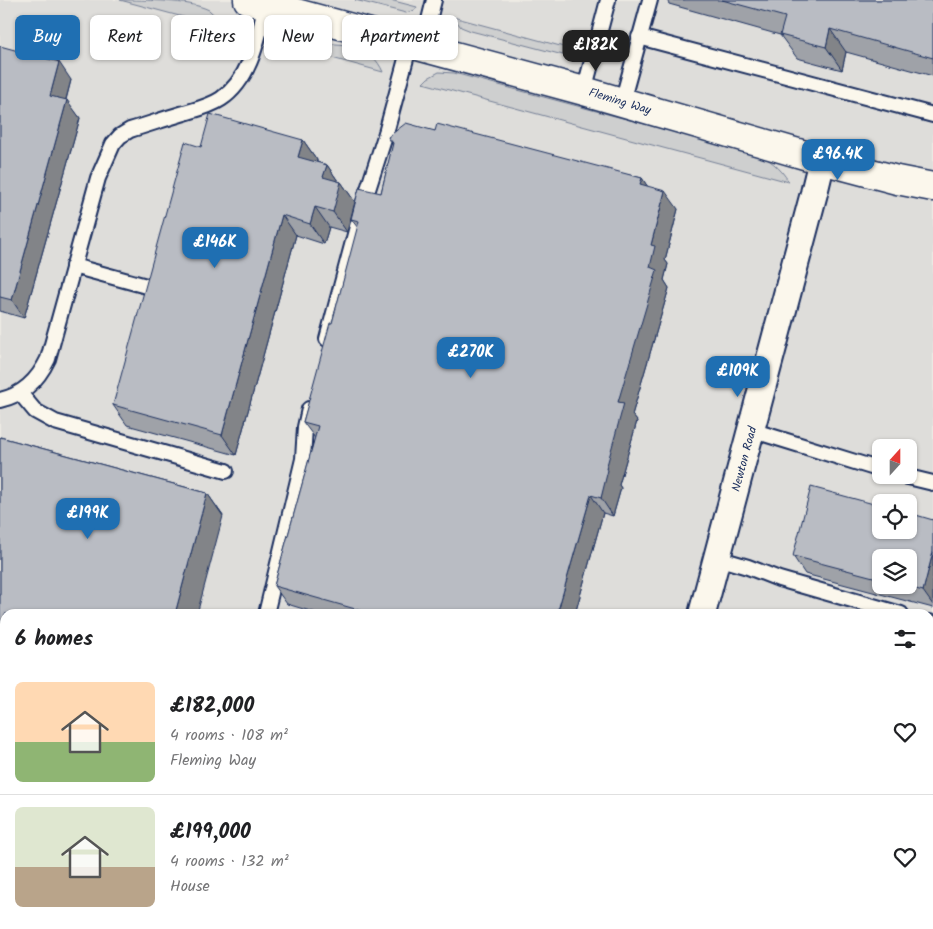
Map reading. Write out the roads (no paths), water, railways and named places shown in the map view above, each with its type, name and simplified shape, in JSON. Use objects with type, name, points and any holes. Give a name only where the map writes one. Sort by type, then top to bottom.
[{"type":"street","name":"Fleming Way","points":[[257,2],[342,26]]},
{"type":"street","name":"Fleming Way","points":[[458,57],[584,90],[822,160],[897,180],[933,187]]},
{"type":"street","name":"Newton Road","points":[[703,609],[822,160]]},
{"type":"lane","points":[[428,15],[434,0]]},
{"type":"lane","points":[[584,90],[608,0]]},
{"type":"lane","points":[[622,102],[650,0]]},
{"type":"lane","points":[[0,400],[20,393],[37,379],[48,359],[94,189],[113,144],[120,136],[130,130],[210,105],[226,96],[249,63],[256,42],[257,2]]},
{"type":"lane","points":[[639,37],[933,115]]},
{"type":"lane","points":[[324,354],[362,208],[411,60]]},
{"type":"lane","points":[[73,266],[150,288]]},
{"type":"lane","points":[[267,609],[303,459],[305,427],[314,392]]},
{"type":"lane","points":[[20,393],[35,410],[54,422],[226,471]]},
{"type":"lane","points":[[751,430],[872,467]]},
{"type":"lane","points":[[918,479],[933,483]]},
{"type":"lane","points":[[717,558],[779,579],[884,609]]}]
